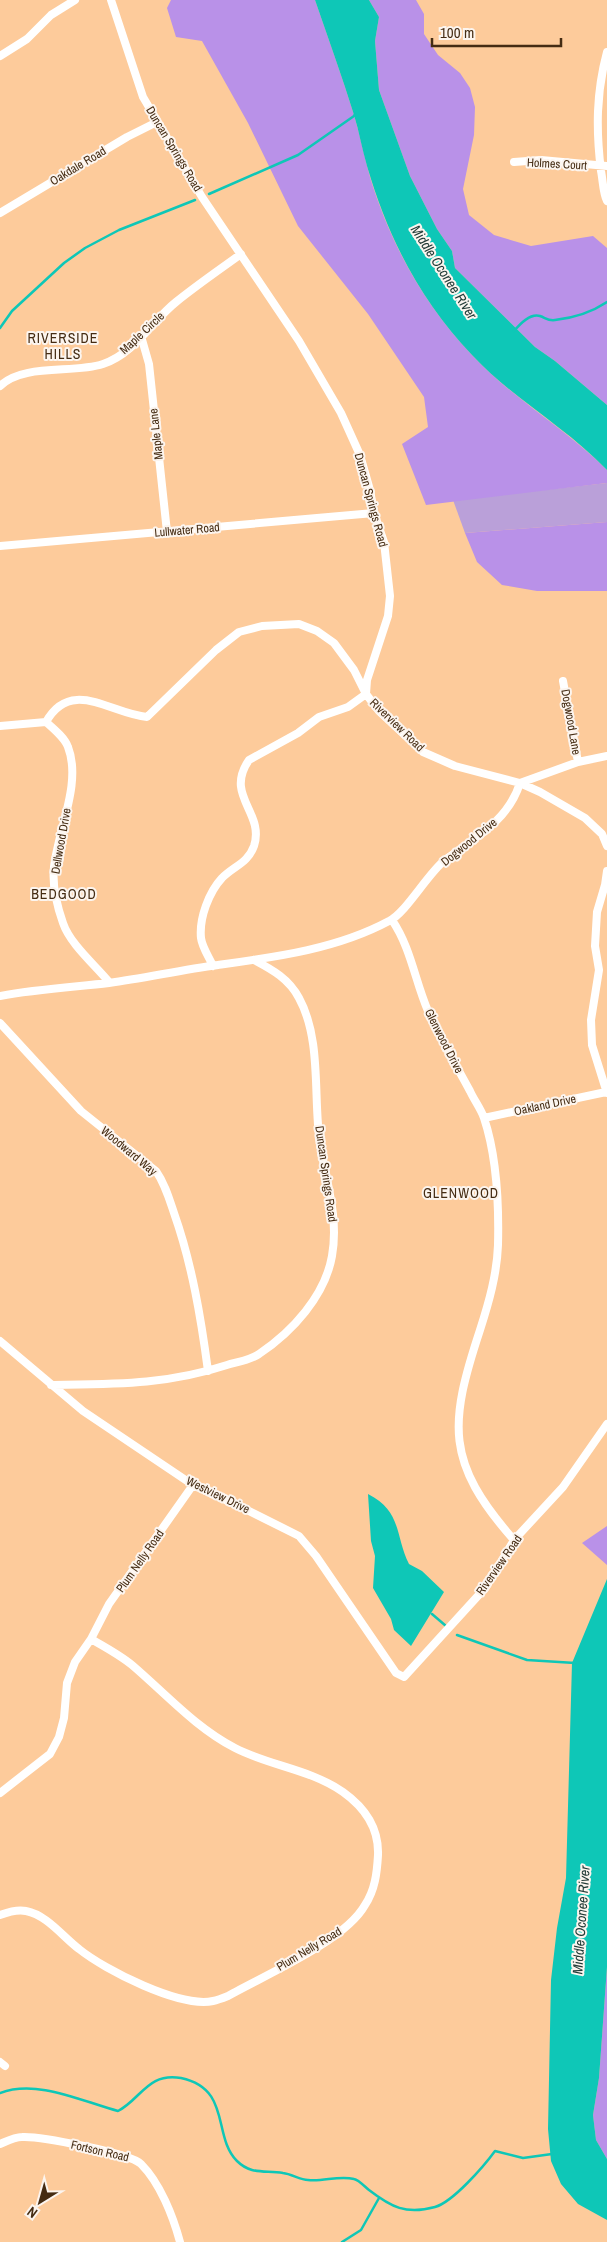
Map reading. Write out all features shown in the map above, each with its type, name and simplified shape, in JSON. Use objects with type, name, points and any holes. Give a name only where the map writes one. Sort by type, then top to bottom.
[{"type":"street","points":[[0,56],[27,39],[50,15],[76,0]]},
{"type":"street","name":"Duncan Springs Road","points":[[111,0],[143,97],[202,196],[299,341],[341,413],[360,455],[367,477],[374,513],[384,542],[390,596],[388,616],[367,680],[366,694]]},
{"type":"street","points":[[607,52],[602,70],[596,122],[604,166],[607,201]]},
{"type":"street","name":"Oakdale Road","points":[[0,213],[127,137],[157,122]]},
{"type":"street","name":"Holmes Court","points":[[514,162],[541,160],[604,166]]},
{"type":"street","name":"Maple Circle","points":[[0,386],[5,381],[30,373],[92,367],[106,363],[142,336],[174,303],[241,254]]},
{"type":"street","name":"Maple Lane","points":[[142,336],[149,364],[167,532]]},
{"type":"street","name":"Lullwater Road","points":[[0,546],[374,513]]},
{"type":"street","name":"Riverview Road","points":[[46,722],[52,710],[62,703],[82,700],[105,704],[137,716],[147,717],[216,650],[239,632],[280,624],[299,624],[317,631],[334,643],[354,670],[366,694],[379,710],[423,752],[455,766],[520,783],[585,818],[602,834],[607,846]]},
{"type":"street","name":"Dogwood Lane","points":[[564,681],[578,762]]},
{"type":"street","points":[[213,966],[201,938],[207,900],[223,877],[248,858],[254,844],[255,826],[240,791],[239,780],[244,767],[249,760],[298,733],[319,717],[348,707],[366,694]]},
{"type":"street","points":[[0,726],[46,722]]},
{"type":"street","name":"Dellwood Drive","points":[[46,722],[68,746],[72,762],[73,779],[54,867],[54,883],[58,908],[70,940],[109,982]]},
{"type":"street","points":[[520,783],[578,762],[607,756]]},
{"type":"street","name":"Dogwood Drive","points":[[392,920],[444,861],[494,825],[515,798],[520,783]]},
{"type":"street","points":[[606,1092],[592,1045],[591,1020],[599,970],[595,946],[597,912],[607,871]]},
{"type":"street","points":[[0,996],[37,989],[109,982],[309,950],[346,940],[392,920]]},
{"type":"street","name":"Glenwood Drive","points":[[392,920],[402,934],[428,1010],[484,1118],[495,1170],[498,1246],[491,1294],[468,1364],[458,1404],[457,1426],[462,1456],[479,1495],[514,1540]]},
{"type":"street","name":"Duncan Springs Road","points":[[51,1385],[156,1382],[208,1371],[258,1356],[302,1317],[315,1296],[332,1256],[334,1226],[320,1142],[309,1021],[299,998],[288,982],[273,968],[254,960]]},
{"type":"street","name":"Woodward Way","points":[[0,1023],[41,1070],[81,1111],[156,1171],[163,1181],[179,1228],[198,1299],[208,1371]]},
{"type":"street","name":"Oakland Drive","points":[[484,1118],[606,1092]]},
{"type":"street","name":"Westview Drive","points":[[0,1342],[83,1411],[193,1485],[298,1536],[316,1556],[396,1673],[404,1677]]},
{"type":"street","name":"Riverview Road","points":[[404,1677],[486,1587],[514,1540],[563,1487],[607,1424]]},
{"type":"street","name":"Plum Nelly Road","points":[[0,1793],[50,1754],[59,1737],[64,1718],[67,1683],[75,1662],[91,1639],[109,1604],[193,1485]]},
{"type":"street","name":"Plum Nelly Road","points":[[0,1915],[11,1911],[27,1911],[41,1918],[79,1950],[108,1968],[171,1996],[194,2001],[212,2001],[228,1996],[333,1937],[351,1923],[364,1908],[374,1885],[379,1843],[371,1822],[359,1806],[342,1792],[322,1780],[288,1766],[258,1758],[235,1748],[208,1732],[131,1664],[91,1639]]},
{"type":"street","name":"Fortson Road","points":[[0,2144],[21,2136],[84,2146],[125,2156],[140,2162],[156,2184],[180,2242]]},
{"type":"shaded area","points":[[171,0],[315,0],[354,115],[378,202],[410,272],[438,315],[472,355],[504,386],[574,440],[607,470],[607,483],[426,505],[402,444],[428,427],[424,397],[368,314],[298,226],[248,123],[202,41],[176,37],[167,8]]},
{"type":"shaded area","points":[[369,0],[416,0],[424,14],[424,34],[438,55],[460,73],[470,88],[475,107],[474,135],[463,189],[469,215],[494,235],[531,246],[593,236],[607,248],[607,405],[555,361],[535,347],[455,268],[452,251],[437,229],[410,176],[379,90],[375,41],[379,17]]},
{"type":"shaded area","points":[[607,483],[607,522],[465,533],[453,500]]},
{"type":"shaded area","points":[[607,522],[607,591],[537,591],[502,585],[477,562],[465,533]]},
{"type":"shaded area","points":[[607,1526],[607,1565],[582,1543]]},
{"type":"shaded area","points":[[607,1967],[607,2159],[596,2140],[593,2115],[599,2078]]},
{"type":"water","name":"Middle Oconee River","points":[[315,0],[369,0],[379,17],[375,41],[379,90],[410,176],[437,229],[452,251],[455,268],[535,347],[555,361],[607,405],[607,470],[574,440],[488,371],[453,334],[421,290],[396,243],[375,193],[354,115]]},
{"type":"water","points":[[368,1494],[387,1508],[392,1516],[409,1564],[422,1571],[444,1592],[411,1646],[394,1630],[391,1619],[373,1588],[375,1556],[371,1541]]},
{"type":"water","name":"Middle Oconee River","points":[[607,1579],[607,1967],[599,2078],[593,2115],[596,2140],[607,2159],[607,2220],[578,2204],[561,2184],[551,2161],[548,2129],[551,1980],[557,1928],[566,1878],[572,1663]]},
{"type":"waterway","points":[[209,194],[298,155],[355,114]]},
{"type":"waterway","points":[[0,328],[12,311],[64,263],[85,248],[119,230],[195,200]]},
{"type":"waterway","points":[[514,331],[519,325],[536,315],[551,320],[562,319],[589,312],[607,302]]},
{"type":"waterway","points":[[432,1614],[446,1626]]},
{"type":"waterway","points":[[457,1635],[527,1660],[575,1663]]},
{"type":"waterway","points":[[0,2093],[14,2089],[44,2090],[118,2111],[160,2079],[170,2077],[181,2078],[197,2084],[208,2092],[215,2103],[230,2151],[242,2165],[253,2170],[276,2172],[305,2180],[354,2179],[385,2201],[407,2210],[425,2209],[442,2204],[468,2183],[495,2151],[523,2158],[552,2154]]},
{"type":"waterway","points":[[342,2242],[361,2230],[379,2198]]},
{"type":"district","name":"RIVERSIDE HILLS","points":[[63,346]]},
{"type":"district","name":"BEDGOOD","points":[[64,894]]},
{"type":"district","name":"GLENWOOD","points":[[461,1193]]}]
